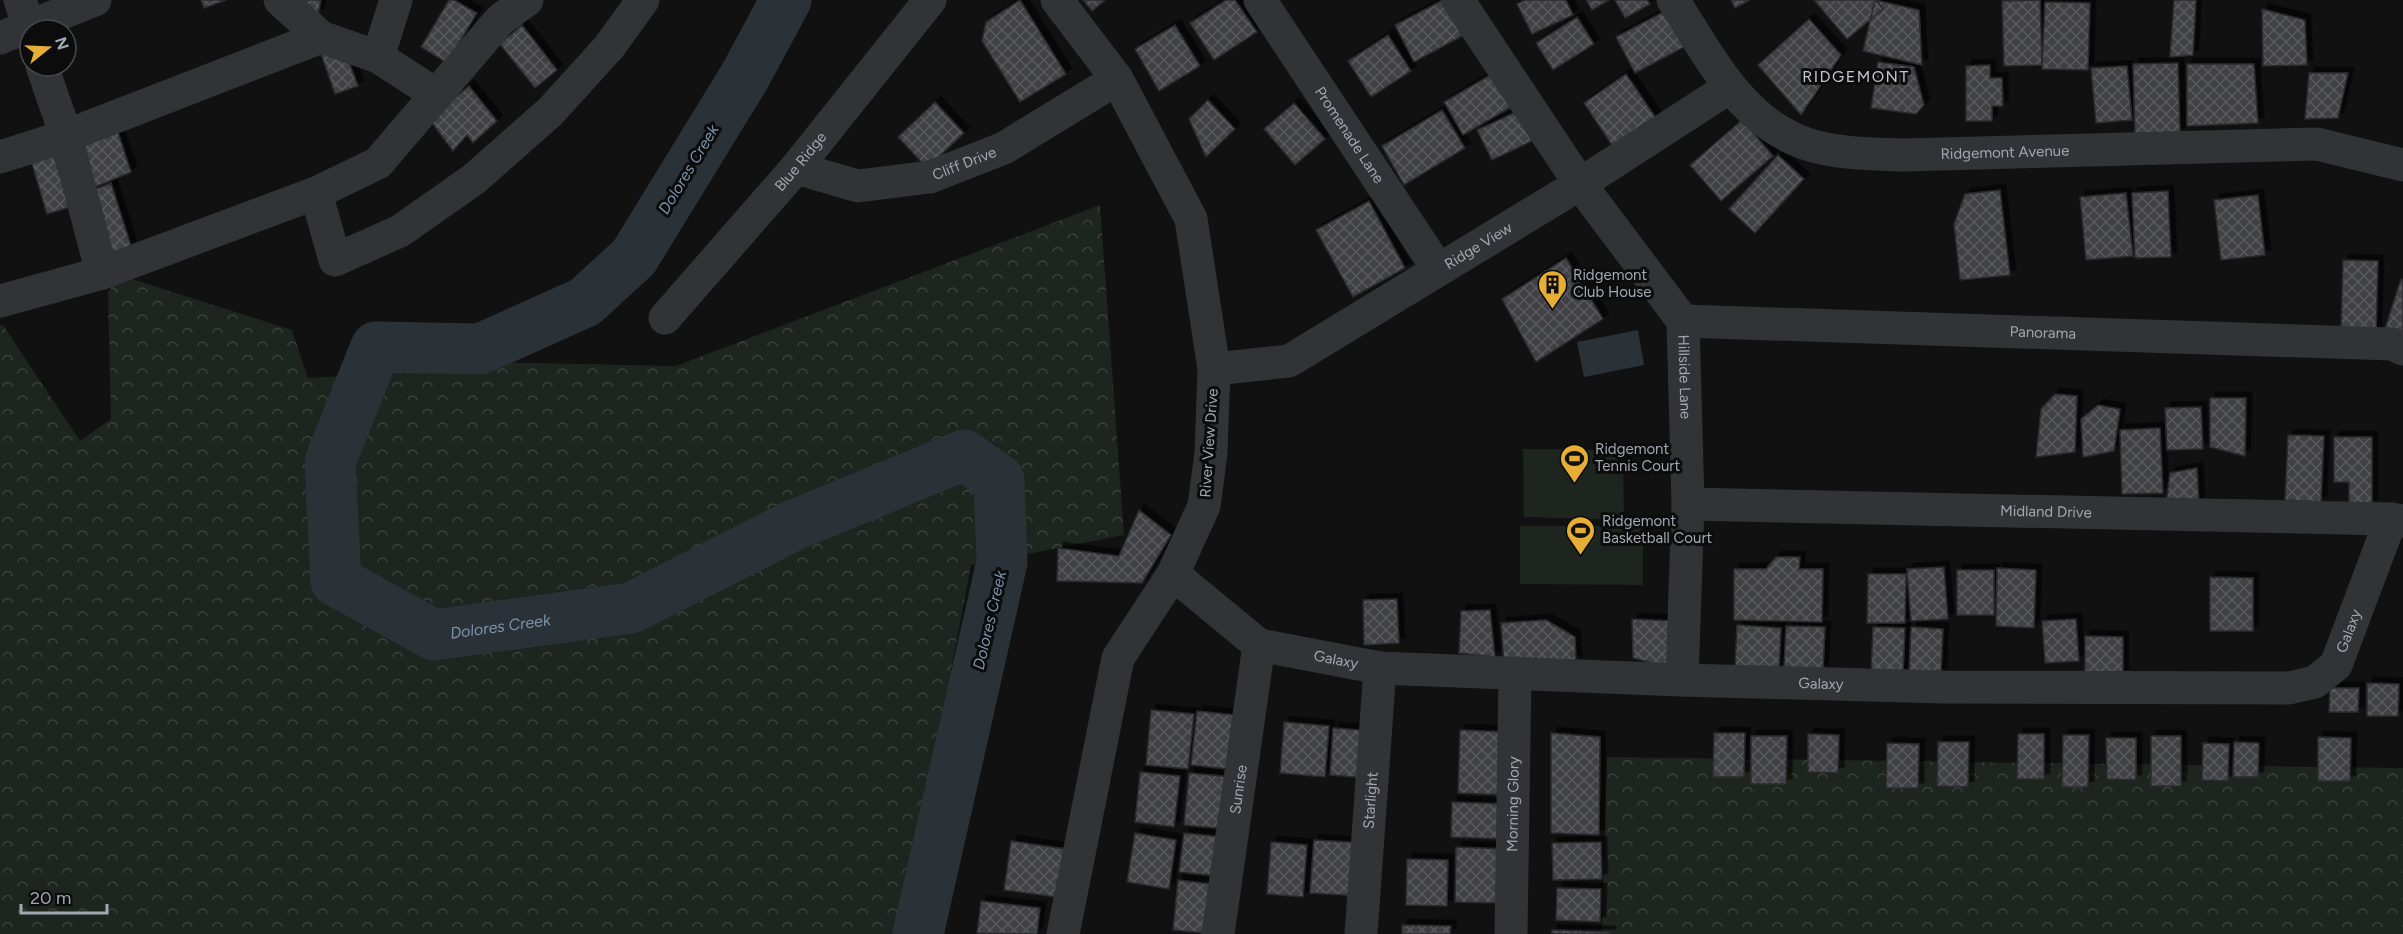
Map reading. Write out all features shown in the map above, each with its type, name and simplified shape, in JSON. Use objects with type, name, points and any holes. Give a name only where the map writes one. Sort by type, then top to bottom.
[{"type":"street","points":[[38,18],[94,0]]},
{"type":"street","points":[[280,0],[321,38],[378,57],[437,95]]},
{"type":"street","points":[[378,57],[396,0]]},
{"type":"street","points":[[0,302],[102,273],[316,193],[378,163],[437,95],[503,10],[527,0]]},
{"type":"street","points":[[316,193],[335,260],[400,231],[474,179],[550,112],[609,47],[644,0]]},
{"type":"street","name":"Blue Ridge","points":[[665,318],[796,168],[930,0]]},
{"type":"street","name":"River View Drive","points":[[1057,0],[1116,79],[1191,219],[1214,369],[1211,453],[1204,506],[1173,574],[1118,658],[1063,934]]},
{"type":"street","name":"Promenade Lane","points":[[1260,0],[1438,269]]},
{"type":"street","name":"Hillside Lane","points":[[1458,0],[1580,184],[1683,321],[1689,504],[1682,680]]},
{"type":"street","name":"Ridgemont Avenue","points":[[1673,0],[1730,87],[1755,115],[1782,133],[1816,147],[1856,153],[1904,155],[2317,144],[2403,165]]},
{"type":"street","points":[[0,157],[66,136],[321,38]]},
{"type":"street","points":[[46,78],[66,136],[102,273]]},
{"type":"street","name":"Cliff Drive","points":[[796,168],[858,186],[930,177],[1004,148],[1116,79]]},
{"type":"street","name":"Ridge View","points":[[1214,369],[1289,361],[1580,184],[1730,87]]},
{"type":"street","name":"Panorama","points":[[1683,321],[2392,344],[2403,349]]},
{"type":"street","name":"Midland Drive","points":[[1689,504],[2397,520]]},
{"type":"street","name":"Galaxy","points":[[1173,574],[1259,645],[1380,668],[1682,680],[1943,687],[2289,688],[2315,682],[2336,664],[2397,520]]},
{"type":"street","name":"Sunrise","points":[[1218,934],[1259,645]]},
{"type":"street","name":"Starlight","points":[[1361,934],[1380,668]]},
{"type":"street","name":"Morning Glory","points":[[1511,934],[1515,673]]},
{"type":"green space","points":[[1100,205],[1124,535],[971,565],[901,934],[0,934],[0,325],[3,325],[80,441],[111,419],[108,293],[119,275],[292,330],[308,378],[343,376],[390,360],[676,366]]},
{"type":"green space","name":"Ridgemont Tennis Court","points":[[1523,449],[1623,450],[1624,520],[1524,517]]},
{"type":"green space","name":"Ridgemont Basketball Court","points":[[1520,526],[1643,526],[1643,585],[1520,584]]},
{"type":"green space","points":[[1607,757],[2403,768],[2403,934],[1602,934]]},
{"type":"shaded area","points":[[1638,330],[1644,365],[1584,377],[1577,342]]},
{"type":"building","points":[[201,0],[226,0],[204,8]]},
{"type":"building","points":[[294,0],[321,0],[318,14]]},
{"type":"building","points":[[449,0],[454,0],[477,13],[447,63],[421,47]]},
{"type":"building","points":[[1020,0],[1066,74],[1020,102],[982,41],[986,22]]},
{"type":"building","points":[[1083,0],[1105,0],[1092,11]]},
{"type":"building","points":[[1226,0],[1235,0],[1257,32],[1214,60],[1190,23]]},
{"type":"building","points":[[1443,0],[1462,36],[1414,62],[1395,25]]},
{"type":"building","points":[[1525,0],[1566,0],[1573,15],[1532,34],[1517,4]]},
{"type":"building","points":[[1586,0],[1609,0],[1592,10]]},
{"type":"building","points":[[1615,0],[1647,0],[1650,4],[1625,18]]},
{"type":"building","points":[[1731,0],[1750,0],[1735,8]]},
{"type":"building","points":[[1814,0],[1876,0],[1883,9],[1847,39]]},
{"type":"building","points":[[1875,0],[1919,10],[1922,65],[1863,51]]},
{"type":"building","points":[[2040,0],[2042,65],[2004,66],[2002,1]]},
{"type":"building","points":[[2174,0],[2196,0],[2193,55],[2170,57]]},
{"type":"building","points":[[2045,2],[2090,3],[2088,70],[2042,69]]},
{"type":"building","points":[[2262,9],[2305,20],[2307,65],[2263,66]]},
{"type":"building","points":[[1667,10],[1686,46],[1635,73],[1616,37]]},
{"type":"building","points":[[1577,17],[1594,44],[1553,70],[1536,43]]},
{"type":"building","points":[[1809,19],[1841,55],[1801,115],[1758,65]]},
{"type":"building","points":[[522,25],[557,70],[535,88],[500,44]]},
{"type":"building","points":[[1175,25],[1200,66],[1159,91],[1135,49]]},
{"type":"building","points":[[1388,35],[1411,71],[1371,97],[1348,61]]},
{"type":"building","points":[[320,51],[345,51],[358,86],[335,94]]},
{"type":"building","points":[[1878,62],[1914,67],[1924,105],[1916,114],[1871,108]]},
{"type":"building","points":[[2178,63],[2180,133],[2135,134],[2133,64]]},
{"type":"building","points":[[2187,64],[2254,64],[2258,123],[2187,126]]},
{"type":"building","points":[[1990,65],[1990,78],[2002,78],[2003,106],[1992,106],[1992,121],[1966,121],[1966,66]]},
{"type":"building","points":[[2127,66],[2132,120],[2096,123],[2091,68]]},
{"type":"building","points":[[2309,73],[2348,73],[2338,118],[2305,119]]},
{"type":"building","points":[[1492,74],[1511,107],[1463,135],[1444,102]]},
{"type":"building","points":[[1626,74],[1658,121],[1615,150],[1584,103]]},
{"type":"building","points":[[469,86],[497,121],[473,143],[467,135],[453,151],[429,119]]},
{"type":"building","points":[[1208,100],[1235,129],[1206,157],[1189,119]]},
{"type":"building","points":[[935,102],[964,133],[927,168],[898,137]]},
{"type":"building","points":[[1294,103],[1325,139],[1295,165],[1264,129]]},
{"type":"building","points":[[1442,110],[1465,148],[1404,185],[1382,146]]},
{"type":"building","points":[[1518,111],[1532,141],[1492,160],[1477,130]]},
{"type":"building","points":[[1742,120],[1773,156],[1721,201],[1690,165]]},
{"type":"building","points":[[115,123],[131,172],[88,190],[73,139]]},
{"type":"building","points":[[51,147],[70,207],[47,214],[29,154]]},
{"type":"building","points":[[1778,155],[1804,179],[1755,233],[1729,209]]},
{"type":"building","points":[[111,183],[131,246],[105,257],[89,192]]},
{"type":"building","points":[[2000,190],[2010,275],[1960,280],[1954,224],[1965,194]]},
{"type":"building","points":[[2168,191],[2171,257],[2135,258],[2132,193]]},
{"type":"building","points":[[2126,193],[2133,256],[2086,260],[2080,197]]},
{"type":"building","points":[[2258,195],[2265,255],[2221,260],[2214,200]]},
{"type":"building","points":[[1369,201],[1405,268],[1353,297],[1316,230]]},
{"type":"building","name":"Ridgemont Club House","points":[[1566,258],[1603,319],[1536,362],[1502,299]]},
{"type":"building","points":[[2343,260],[2378,261],[2376,334],[2341,332]]},
{"type":"building","points":[[2401,279],[2403,280],[2403,338],[2384,332]]},
{"type":"building","points":[[2055,394],[2077,396],[2075,452],[2036,457],[2041,409]]},
{"type":"building","points":[[2210,398],[2246,398],[2245,456],[2210,447]]},
{"type":"building","points":[[2098,405],[2120,409],[2114,451],[2083,457],[2081,419]]},
{"type":"building","points":[[2201,407],[2203,449],[2167,450],[2165,408]]},
{"type":"building","points":[[2160,428],[2163,493],[2122,494],[2120,430]]},
{"type":"building","points":[[2288,435],[2324,436],[2321,502],[2285,500]]},
{"type":"building","points":[[2334,437],[2372,437],[2372,505],[2349,504],[2349,482],[2334,482]]},
{"type":"building","points":[[2197,468],[2199,505],[2166,504],[2170,473]]},
{"type":"building","points":[[1139,510],[1171,535],[1142,583],[1057,581],[1058,548],[1119,556]]},
{"type":"building","points":[[1776,557],[1800,557],[1799,569],[1823,569],[1822,622],[1734,620],[1734,569],[1766,569]]},
{"type":"building","points":[[1944,567],[1948,619],[1911,621],[1907,569]]},
{"type":"building","points":[[1997,568],[2036,570],[2034,628],[1996,626]]},
{"type":"building","points":[[1957,570],[1994,570],[1994,615],[1957,615]]},
{"type":"building","points":[[1868,574],[1906,574],[1905,623],[1867,623]]},
{"type":"building","points":[[2210,577],[2253,578],[2253,631],[2210,631]]},
{"type":"building","points":[[1397,599],[1399,643],[1364,645],[1363,600]]},
{"type":"building","points":[[1490,610],[1495,657],[1459,653],[1461,611]]},
{"type":"building","points":[[1632,619],[1672,621],[1671,668],[1633,658]]},
{"type":"building","points":[[2076,619],[2079,661],[2045,663],[2042,621]]},
{"type":"building","points":[[1546,620],[1575,637],[1576,662],[1504,665],[1501,623]]},
{"type":"building","points":[[1737,625],[1781,628],[1779,670],[1735,667]]},
{"type":"building","points":[[1786,626],[1825,627],[1823,670],[1784,669]]},
{"type":"building","points":[[1873,627],[1905,628],[1903,673],[1871,672]]},
{"type":"building","points":[[1911,627],[1943,629],[1941,674],[1909,673]]},
{"type":"building","points":[[2085,636],[2123,637],[2123,675],[2085,674]]},
{"type":"building","points":[[2367,683],[2399,684],[2398,716],[2367,716]]},
{"type":"building","points":[[2330,688],[2359,688],[2358,712],[2329,712]]},
{"type":"building","points":[[1151,710],[1194,714],[1188,769],[1146,765]]},
{"type":"building","points":[[1197,711],[1243,716],[1237,770],[1191,765]]},
{"type":"building","points":[[1284,722],[1329,726],[1325,777],[1280,773]]},
{"type":"building","points":[[1333,728],[1372,731],[1368,778],[1330,775]]},
{"type":"building","points":[[1460,730],[1506,732],[1504,795],[1458,793]]},
{"type":"building","points":[[1551,733],[1600,737],[1599,835],[1551,833]]},
{"type":"building","points":[[1714,733],[1745,733],[1744,777],[1713,777]]},
{"type":"building","points":[[1808,734],[1839,735],[1838,773],[1808,772]]},
{"type":"building","points":[[2018,734],[2044,734],[2044,779],[2017,779]]},
{"type":"building","points":[[2063,735],[2089,735],[2088,787],[2062,787]]},
{"type":"building","points":[[1751,736],[1787,736],[1786,784],[1751,784]]},
{"type":"building","points":[[2151,736],[2181,736],[2181,786],[2151,786]]},
{"type":"building","points":[[2318,737],[2351,738],[2350,781],[2318,781]]},
{"type":"building","points":[[2106,738],[2136,738],[2136,780],[2107,779]]},
{"type":"building","points":[[1938,742],[1969,742],[1968,787],[1937,786]]},
{"type":"building","points":[[2234,742],[2259,743],[2258,777],[2233,777]]},
{"type":"building","points":[[1887,743],[1919,744],[1918,788],[1886,788]]},
{"type":"building","points":[[2203,743],[2229,744],[2228,781],[2202,780]]},
{"type":"building","points":[[1140,772],[1180,776],[1174,827],[1135,822]]},
{"type":"building","points":[[1189,773],[1232,777],[1226,829],[1184,825]]},
{"type":"building","points":[[1452,802],[1506,804],[1505,839],[1451,837]]},
{"type":"building","points":[[1135,833],[1176,840],[1169,889],[1127,882]]},
{"type":"building","points":[[1184,833],[1222,837],[1217,876],[1179,872]]},
{"type":"building","points":[[1314,840],[1363,843],[1360,896],[1310,893]]},
{"type":"building","points":[[1011,841],[1072,850],[1064,898],[1004,890]]},
{"type":"building","points":[[1271,842],[1307,845],[1303,897],[1267,894]]},
{"type":"building","points":[[1601,842],[1602,879],[1553,880],[1552,843]]},
{"type":"building","points":[[1456,847],[1503,849],[1502,903],[1455,902]]},
{"type":"building","points":[[1407,859],[1448,860],[1447,906],[1406,905]]},
{"type":"building","points":[[1178,880],[1219,885],[1214,934],[1173,930]]},
{"type":"building","points":[[1557,888],[1601,889],[1600,922],[1556,920]]},
{"type":"building","points":[[981,901],[1040,908],[1037,934],[977,933]]},
{"type":"building","points":[[1402,925],[1451,926],[1450,934],[1402,934]]},
{"type":"building","points":[[1552,930],[1610,932],[1610,934],[1552,934]]},
{"type":"waterway","name":"Dolores Creek","points":[[786,0],[745,76],[634,257],[585,302],[480,349],[376,347],[330,462],[336,581],[434,635],[631,608],[792,526],[964,455],[999,480],[1002,562],[918,934]]},
{"type":"place","name":"Ridgemont Club House","points":[[1552,310]]},
{"type":"place","name":"Ridgemont Tennis Court","points":[[1574,484]]},
{"type":"place","name":"Ridgemont Basketball Court","points":[[1581,556]]},
{"type":"district","name":"RIDGEMONT","points":[[1856,76]]}]
